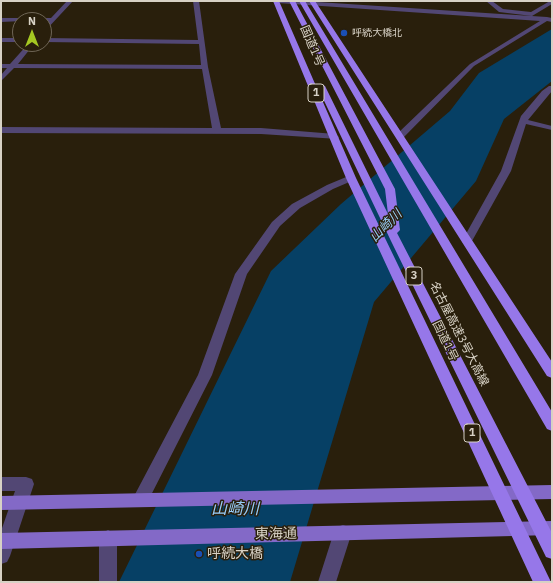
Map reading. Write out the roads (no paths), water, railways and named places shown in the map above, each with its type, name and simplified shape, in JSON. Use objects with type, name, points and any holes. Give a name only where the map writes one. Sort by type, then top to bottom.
[{"type":"highway","name":"国道1号","points":[[278,1],[335,137],[352,182],[501,492],[542,582]]},
{"type":"highway","name":"名古屋高速3号大高線","points":[[278,1],[396,241],[552,551]]},
{"type":"highway","points":[[292,1],[390,189],[396,241]]},
{"type":"highway","points":[[302,1],[552,425]]},
{"type":"highway","name":"国道1号","points":[[313,2],[552,373]]},
{"type":"main road","points":[[1,503],[552,492]]},
{"type":"main road","name":"東海通","points":[[1,541],[413,530],[552,528]]},
{"type":"street","points":[[52,20],[70,1]]},
{"type":"street","points":[[196,1],[205,67],[217,131]]},
{"type":"street","points":[[278,1],[313,2],[536,20],[550,19]]},
{"type":"street","points":[[489,1],[501,11],[532,14],[552,2]]},
{"type":"street","points":[[536,20],[552,9]]},
{"type":"street","points":[[402,140],[472,66],[550,19]]},
{"type":"street","points":[[1,20],[12,20]]},
{"type":"street","points":[[1,40],[12,40]]},
{"type":"street","points":[[52,40],[201,42]]},
{"type":"street","points":[[1,79],[25,52]]},
{"type":"street","points":[[1,66],[205,67]]},
{"type":"street","points":[[467,241],[506,171],[525,116],[545,93],[552,88]]},
{"type":"street","points":[[523,121],[552,128]]},
{"type":"street","points":[[1,130],[261,131],[335,137]]},
{"type":"street","points":[[140,500],[205,375],[241,274],[276,224],[296,206],[330,187],[352,182]]},
{"type":"street","points":[[1,484],[26,484],[1,556]]},
{"type":"street","points":[[327,582],[342,532]]},
{"type":"street","points":[[108,538],[108,582]]},
{"type":"water","name":"山崎川","points":[[552,29],[552,81],[504,119],[476,181],[374,302],[290,582],[119,582],[271,271],[341,204],[450,111],[479,73]]},
{"type":"place","name":"呼続大橋北","points":[[344,33]]},
{"type":"place","name":"呼続大橋","points":[[199,554]]}]
